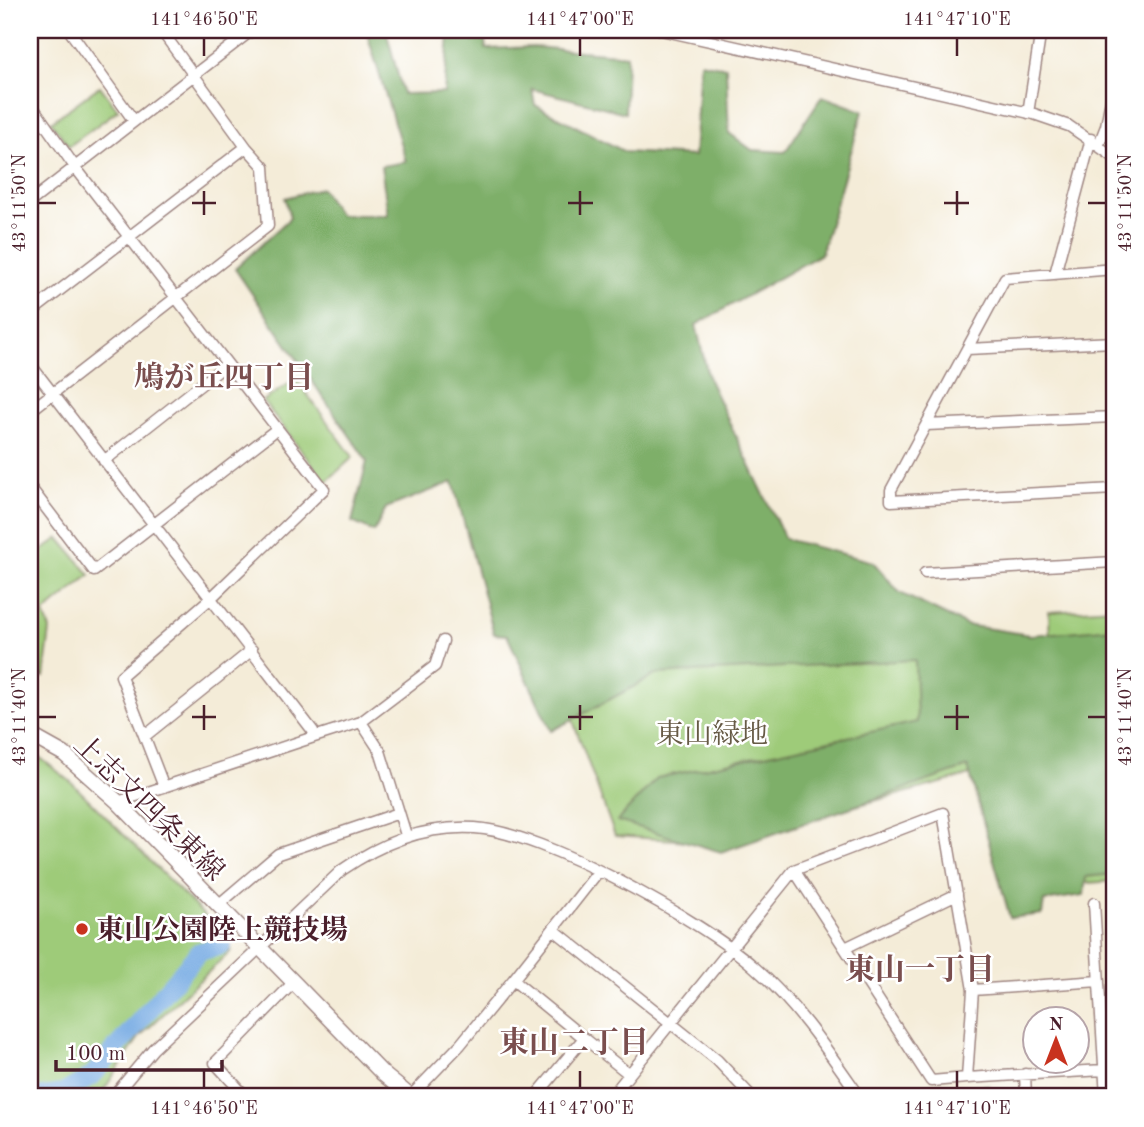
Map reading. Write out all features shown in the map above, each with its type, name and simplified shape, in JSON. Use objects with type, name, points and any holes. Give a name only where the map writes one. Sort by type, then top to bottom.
[{"type":"main road","name":"上志文四条東線","points":[[30,734],[64,754],[118,803],[383,1074],[411,1097]]},
{"type":"street","points":[[69,30],[134,121]]},
{"type":"street","points":[[30,411],[268,226],[264,167],[246,147],[161,30]]},
{"type":"street","points":[[30,202],[252,30]]},
{"type":"street","points":[[661,30],[1028,113],[1069,126],[1114,157]]},
{"type":"street","points":[[1028,113],[1041,30]]},
{"type":"street","points":[[1055,274],[1095,142],[1106,126],[1114,83]]},
{"type":"street","points":[[30,103],[75,167],[324,489],[211,598],[121,676],[164,787]]},
{"type":"street","points":[[30,313],[246,147]]},
{"type":"street","points":[[1114,269],[1005,278],[891,490],[891,501],[1114,489]]},
{"type":"street","points":[[967,349],[1114,342]]},
{"type":"street","points":[[30,364],[252,650],[313,731],[314,737]]},
{"type":"street","points":[[104,461],[226,364]]},
{"type":"street","points":[[926,425],[1114,417]]},
{"type":"street","points":[[30,487],[94,571],[156,526],[277,429]]},
{"type":"street","points":[[925,573],[1114,562]]},
{"type":"street","points":[[118,803],[361,722],[435,666],[443,641]]},
{"type":"street","points":[[145,736],[252,650]]},
{"type":"street","points":[[361,722],[380,751],[406,835]]},
{"type":"street","points":[[218,906],[278,854],[399,813]]},
{"type":"street","points":[[611,1097],[794,870],[943,813],[974,990],[967,1078]]},
{"type":"street","points":[[113,1097],[153,1049],[342,870],[377,848],[406,835],[447,828],[490,830],[516,836],[652,899],[731,949],[771,983],[803,1017],[860,1097]]},
{"type":"street","points":[[794,870],[931,1081],[1025,1074],[1026,1097]]},
{"type":"street","points":[[411,1097],[460,1045],[598,872]]},
{"type":"street","points":[[845,948],[957,894]]},
{"type":"street","points":[[1094,903],[1106,1097]]},
{"type":"street","points":[[553,929],[717,1060],[752,1097]]},
{"type":"street","points":[[513,980],[629,1074]]},
{"type":"street","points":[[974,990],[1099,981]]},
{"type":"street","points":[[246,1097],[215,1063],[294,982]]},
{"type":"street","points":[[535,1097],[584,1038]]},
{"type":"street","points":[[1092,1071],[1104,1070]]},
{"type":"green space","points":[[366,30],[386,30],[403,94],[444,93],[449,35],[484,35],[486,49],[534,47],[627,55],[625,113],[532,89],[535,105],[625,152],[694,156],[700,62],[726,67],[729,133],[752,150],[785,152],[822,96],[863,111],[821,254],[696,325],[709,380],[785,539],[873,562],[900,593],[966,625],[1030,635],[1114,628],[1114,874],[1086,877],[1084,895],[1044,901],[1042,914],[1010,918],[968,767],[721,852],[617,821],[657,778],[917,722],[915,660],[657,674],[551,731],[507,635],[494,634],[453,482],[386,508],[374,532],[352,522],[367,461],[235,269],[290,218],[285,198],[321,188],[339,215],[388,215],[381,166],[406,162]]},
{"type":"green space","points":[[100,86],[118,110],[69,146],[51,122]]},
{"type":"green space","points":[[296,379],[353,457],[326,482],[263,401]]},
{"type":"green space","points":[[59,538],[90,575],[44,613],[50,630],[44,677],[30,673],[30,551],[35,556]]},
{"type":"green space","name":"東山緑地","points":[[1114,608],[1114,881],[1047,886],[978,773],[719,843],[615,836],[552,663],[937,637],[1050,653],[1049,612]]},
{"type":"green space","points":[[30,750],[70,781],[230,941],[231,951],[140,1036],[99,1097],[30,1097]]},
{"type":"green space","points":[[988,1085],[985,1097],[916,1097],[927,1088]]},
{"type":"waterway","points":[[40,1097],[64,1093],[92,1076],[199,952],[222,945]]},
{"type":"place","name":"東山公園陸上競技場","points":[[82,929]]},
{"type":"district","name":"鳩が丘四丁目","points":[[224,377]]},
{"type":"district","name":"東山一丁目","points":[[920,969]]},
{"type":"district","name":"東山二丁目","points":[[574,1042]]}]
